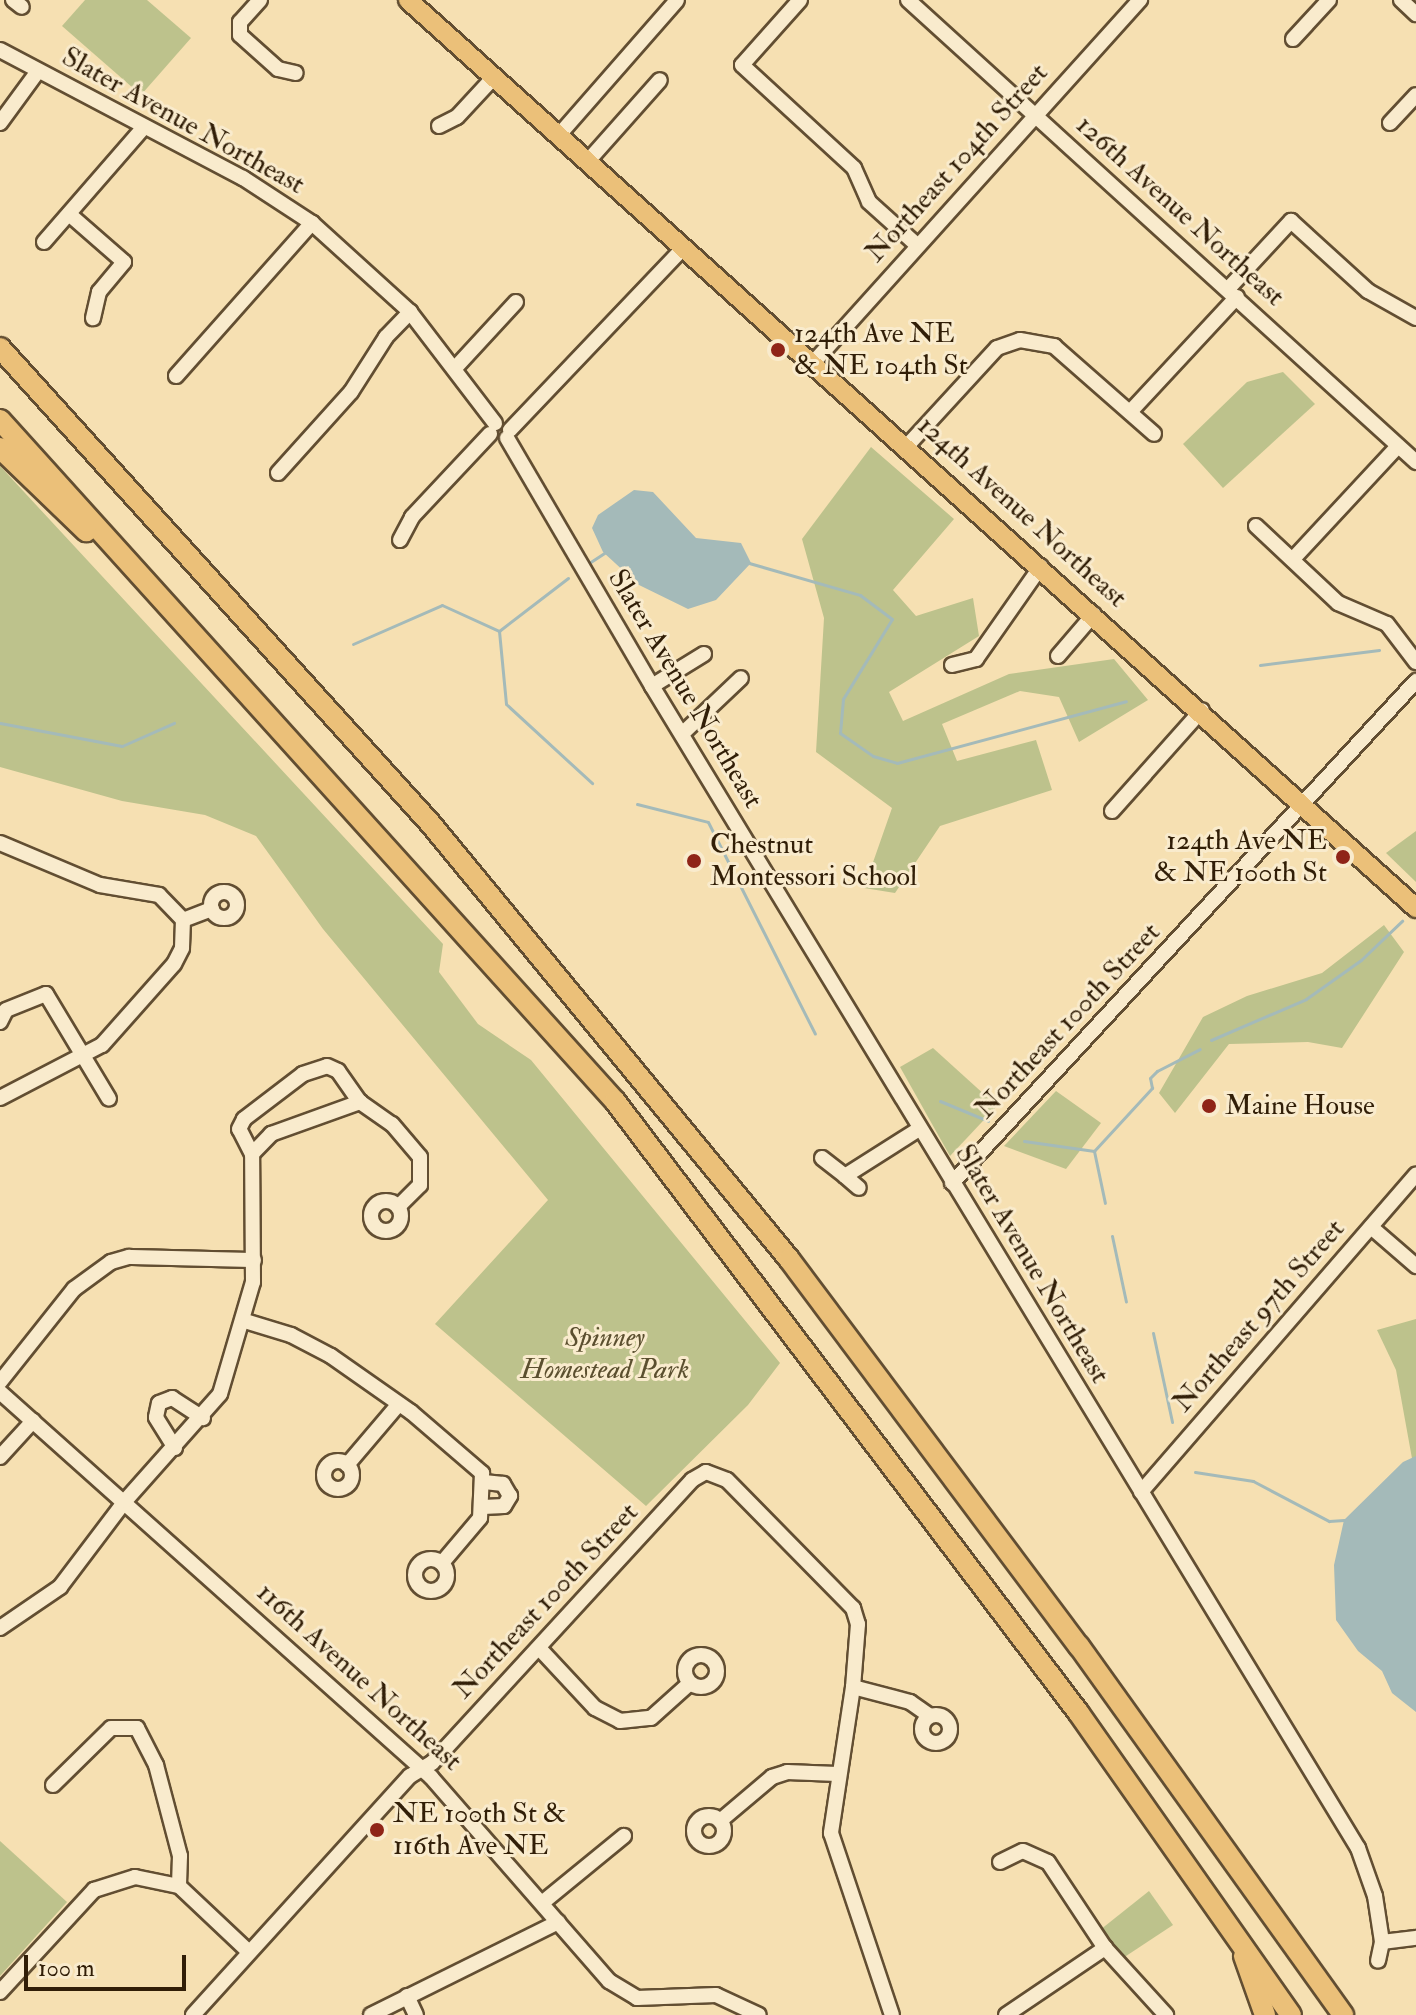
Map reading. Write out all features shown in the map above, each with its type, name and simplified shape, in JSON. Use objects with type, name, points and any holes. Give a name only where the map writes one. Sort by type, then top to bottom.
[{"type":"highway","points":[[0,348],[430,823],[789,1259],[1079,1646],[1343,2015]]},
{"type":"highway","points":[[0,420],[615,1101],[1078,1712],[1291,2015]]},
{"type":"highway","points":[[0,448],[181,617]]},
{"type":"highway","points":[[1238,1937],[1265,2015]]},
{"type":"main road","name":"124th Avenue Northeast","points":[[408,0],[1202,710],[1416,908]]},
{"type":"street","points":[[260,0],[237,29],[270,63],[296,73]]},
{"type":"street","points":[[559,135],[677,0]]},
{"type":"street","points":[[800,0],[742,65],[854,168],[869,202],[917,245]]},
{"type":"street","name":"126th Avenue Northeast","points":[[908,0],[1416,462]]},
{"type":"street","name":"Northeast 104th Street","points":[[813,363],[1140,0]]},
{"type":"street","points":[[1293,39],[1329,0]]},
{"type":"street","points":[[1401,0],[1416,14]]},
{"type":"street","name":"Slater Avenue Northeast","points":[[0,50],[243,178],[312,223],[410,312],[457,366],[493,428]]},
{"type":"street","points":[[0,123],[38,71]]},
{"type":"street","points":[[439,126],[457,117],[494,77]]},
{"type":"street","points":[[588,161],[660,80]]},
{"type":"street","points":[[1390,123],[1416,95]]},
{"type":"street","points":[[44,242],[144,127]]},
{"type":"street","points":[[69,214],[124,262],[99,292],[93,318]]},
{"type":"street","points":[[1130,412],[1291,221],[1368,291],[1416,318]]},
{"type":"street","points":[[176,376],[312,223]]},
{"type":"street","points":[[400,540],[412,517],[493,428],[509,434],[684,247]]},
{"type":"street","points":[[457,366],[516,302]]},
{"type":"street","points":[[278,473],[351,392],[386,337],[410,312]]},
{"type":"street","points":[[907,446],[997,348],[1020,340],[1054,346],[1154,434]]},
{"type":"street","name":"Slater Avenue Northeast","points":[[509,434],[652,686],[1358,1848],[1375,1896],[1382,1942],[1378,1961]]},
{"type":"street","points":[[1293,559],[1398,446]]},
{"type":"street","points":[[1256,526],[1338,603],[1387,624],[1416,662]]},
{"type":"street","points":[[952,665],[976,659],[1041,566]]},
{"type":"street","points":[[1058,656],[1094,614]]},
{"type":"street","points":[[652,686],[704,654]]},
{"type":"street","points":[[682,734],[741,678]]},
{"type":"street","name":"Northeast 100th Street","points":[[952,1183],[1416,681]]},
{"type":"street","points":[[1112,811],[1202,710]]},
{"type":"street","points":[[0,843],[100,885],[159,895],[183,920],[182,948],[174,964],[113,1034],[81,1057],[0,1098]]},
{"type":"street","points":[[183,920],[212,909]]},
{"type":"street","points":[[0,1022],[6,1010],[46,994],[81,1057],[109,1099]]},
{"type":"street","points":[[0,1628],[60,1587],[125,1501],[203,1418],[220,1394],[245,1321],[254,1260],[252,1154],[239,1129],[244,1119],[303,1074],[327,1066],[350,1082],[360,1102],[392,1124],[420,1157],[420,1185],[398,1207]]},
{"type":"street","points":[[252,1154],[271,1134],[360,1102]]},
{"type":"street","points":[[845,1176],[919,1129]]},
{"type":"street","points":[[822,1158],[859,1188]]},
{"type":"street","name":"Northeast 97th Street","points":[[1141,1492],[1416,1175]]},
{"type":"street","points":[[1371,1227],[1416,1266]]},
{"type":"street","points":[[0,1382],[74,1289],[98,1268],[129,1257],[254,1260]]},
{"type":"street","points":[[245,1321],[310,1343],[399,1404],[482,1473],[484,1495],[475,1527],[442,1563]]},
{"type":"street","name":"116th Avenue Northeast","points":[[0,1392],[423,1769],[621,1991],[647,1998],[716,1995],[759,2015]]},
{"type":"street","points":[[175,1448],[156,1417],[159,1403],[172,1398],[203,1418]]},
{"type":"street","points":[[347,1465],[399,1404]]},
{"type":"street","points":[[0,1457],[33,1421]]},
{"type":"street","name":"Northeast 100th Street","points":[[193,2015],[249,1952],[539,1648],[692,1480],[712,1473],[727,1480],[853,1608],[858,1624],[853,1687]]},
{"type":"street","points":[[503,1484],[510,1496],[504,1506],[484,1495],[503,1484]]},
{"type":"street","points":[[539,1648],[595,1708],[620,1721],[651,1718],[690,1683]]},
{"type":"street","points":[[892,2015],[834,1854],[831,1833],[837,1774],[853,1687],[910,1702],[930,1716]]},
{"type":"street","points":[[53,1785],[101,1736],[128,1725],[146,1738],[180,1856],[179,1886]]},
{"type":"street","points":[[720,1821],[772,1777],[787,1772],[837,1774]]},
{"type":"street","points":[[542,1903],[624,1836]]},
{"type":"street","points":[[1000,1862],[1023,1851],[1041,1856],[1105,1948],[1166,2015]]},
{"type":"street","points":[[0,1992],[94,1890],[135,1877],[179,1886],[249,1952]]},
{"type":"street","points":[[371,2015],[558,1922]]},
{"type":"street","points":[[1382,1942],[1416,1938]]},
{"type":"street","points":[[1006,2015],[1105,1948]]},
{"type":"street","points":[[407,1996],[416,2015]]},
{"type":"green space","points":[[85,0],[147,0],[191,38],[141,95],[62,26]]},
{"type":"green space","points":[[1283,372],[1315,404],[1223,488],[1183,444],[1247,382]]},
{"type":"green space","points":[[871,447],[954,519],[893,590],[916,616],[973,598],[979,636],[889,692],[903,721],[1009,674],[1114,659],[1148,700],[1079,742],[1059,697],[1020,691],[942,724],[957,761],[1036,740],[1052,790],[940,826],[895,893],[864,888],[892,808],[816,752],[824,618],[802,539]]},
{"type":"green space","name":"Spinney Homestead Park","points":[[0,466],[443,944],[439,972],[478,1024],[531,1060],[780,1363],[748,1405],[646,1506],[435,1324],[548,1200],[323,929],[256,836],[205,815],[122,801],[0,767]]},
{"type":"green space","points":[[1416,831],[1416,882],[1386,853]]},
{"type":"green space","points":[[1384,925],[1404,952],[1342,1048],[1308,1042],[1229,1044],[1175,1113],[1159,1093],[1203,1017],[1247,996],[1322,973]]},
{"type":"green space","points":[[933,1048],[997,1106],[950,1156],[900,1067]]},
{"type":"green space","points":[[1056,1091],[1101,1123],[1066,1169],[1004,1146]]},
{"type":"green space","points":[[1416,1319],[1416,1462],[1413,1464],[1396,1370],[1377,1330]]},
{"type":"green space","points":[[0,1841],[67,1902],[0,1976]]},
{"type":"green space","points":[[1149,1891],[1173,1925],[1120,1960],[1100,1930]]},
{"type":"shaded area","points":[[634,490],[653,492],[696,538],[741,543],[751,563],[716,600],[688,609],[639,585],[603,552],[592,528],[598,515]]},
{"type":"shaded area","points":[[1416,1456],[1416,1712],[1392,1693],[1382,1671],[1358,1651],[1336,1620],[1334,1565],[1344,1520],[1403,1462]]},
{"type":"waterway","points":[[589,563],[606,552]]},
{"type":"waterway","points":[[749,563],[860,595],[892,619],[843,699],[840,733],[873,756],[897,763],[1126,701]]},
{"type":"waterway","points":[[499,631],[568,578]]},
{"type":"waterway","points":[[353,644],[442,605],[499,631],[506,704],[592,783]]},
{"type":"waterway","points":[[1260,665],[1379,650]]},
{"type":"waterway","points":[[0,723],[122,746],[174,723]]},
{"type":"waterway","points":[[637,804],[708,822],[815,1034]]},
{"type":"waterway","points":[[1211,1040],[1306,999],[1361,960],[1402,921]]},
{"type":"waterway","points":[[1094,1151],[1152,1088],[1150,1078],[1157,1071],[1200,1049]]},
{"type":"waterway","points":[[940,1101],[988,1121]]},
{"type":"waterway","points":[[1024,1141],[1094,1151],[1105,1203]]},
{"type":"waterway","points":[[1112,1236],[1126,1302]]},
{"type":"waterway","points":[[1153,1333],[1172,1422]]},
{"type":"waterway","points":[[1195,1472],[1253,1481],[1329,1521],[1344,1520]]},
{"type":"place","name":"124th Ave NE & NE 104th St","points":[[778,350]]},
{"type":"place","name":"124th Ave NE & NE 100th St","points":[[1343,857]]},
{"type":"place","name":"Chestnut Montessori School","points":[[694,861]]},
{"type":"place","name":"Maine House","points":[[1209,1106]]},
{"type":"place","name":"NE 100th St & 116th Ave NE","points":[[377,1830]]}]
